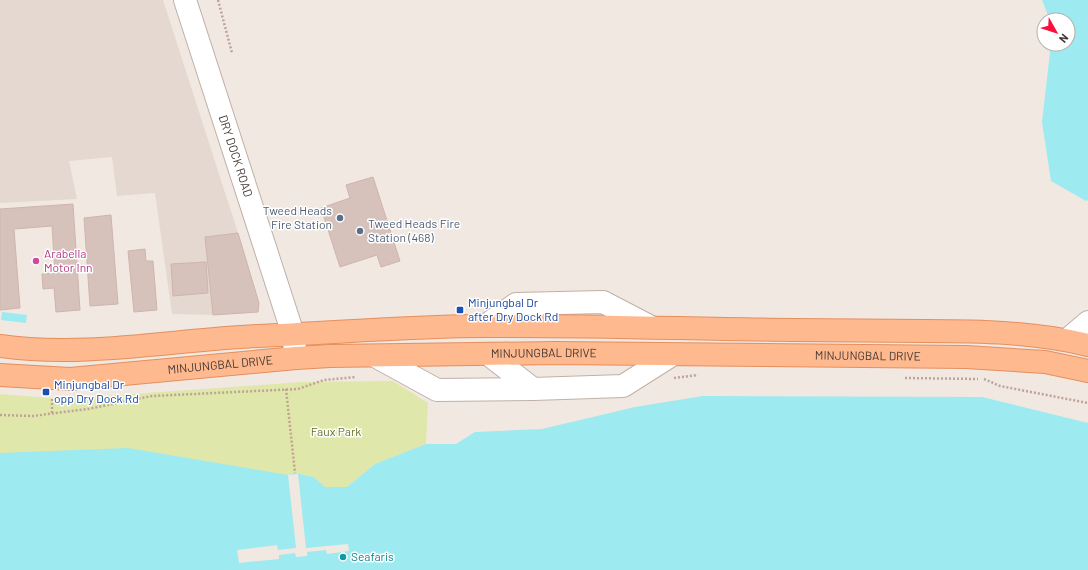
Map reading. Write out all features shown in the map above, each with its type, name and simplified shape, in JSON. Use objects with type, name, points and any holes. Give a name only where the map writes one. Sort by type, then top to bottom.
[{"type":"main road","points":[[0,346],[49,350],[82,349],[245,336],[406,328],[485,326],[961,331],[1031,335],[1088,345]]},
{"type":"main road","name":"MINJUNGBAL DRIVE","points":[[0,375],[70,379],[296,358],[555,353],[966,357],[1044,362],[1088,371]]},
{"type":"street","name":"DRY DOCK ROAD","points":[[185,0],[294,334],[296,358]]},
{"type":"street","points":[[1066,340],[1088,322]]},
{"type":"street","points":[[488,354],[533,389]]},
{"type":"street","points":[[376,356],[437,390],[623,386],[672,355]]},
{"type":"path","points":[[218,0],[232,53]]},
{"type":"path","points":[[984,379],[1000,386],[1088,403]]},
{"type":"path","points":[[286,389],[295,473]]},
{"type":"path","points":[[52,394],[52,414]]},
{"type":"shaded area","points":[[0,0],[163,0],[238,233],[259,303],[258,312],[213,315],[172,314],[155,193],[117,196],[112,157],[69,161],[77,199],[0,203]]},
{"type":"green space","name":"Faux Park","points":[[393,381],[428,403],[426,444],[375,464],[347,487],[325,487],[314,477],[295,473],[288,475],[0,453],[0,394],[61,399],[302,382]]},
{"type":"water","points":[[1042,0],[1088,0],[1088,200],[1086,201],[1051,181],[1042,122],[1050,52],[1076,52],[1076,12],[1047,12]]},
{"type":"water","points":[[2,312],[27,315],[26,323],[1,320]]},
{"type":"water","points":[[703,396],[982,397],[1088,423],[1088,570],[0,570],[0,453],[128,448],[288,475],[295,473],[314,477],[325,487],[347,487],[375,464],[426,444],[456,444],[475,432],[542,429],[635,407]]},
{"type":"pier","points":[[298,474],[306,548],[348,544],[349,551],[327,554],[326,550],[307,552],[307,556],[296,557],[295,553],[279,555],[279,559],[239,563],[237,550],[277,545],[278,550],[296,548],[288,475]]},
{"type":"building","name":"Tweed Heads Fire Station (468)","points":[[373,177],[400,261],[381,267],[377,255],[340,267],[321,208],[350,198],[346,185]]},
{"type":"building","points":[[73,204],[80,310],[56,312],[54,288],[43,289],[42,274],[55,273],[52,226],[14,229],[20,308],[0,310],[0,209]]},
{"type":"building","points":[[111,215],[118,304],[90,306],[84,218]]},
{"type":"building","points":[[238,233],[259,303],[258,312],[213,315],[205,237]]},
{"type":"building","points":[[145,249],[146,261],[153,261],[157,310],[134,312],[128,251]]},
{"type":"building","points":[[206,262],[208,293],[173,296],[171,264]]},
{"type":"place","name":"Tweed Heads Fire Station","points":[[340,218]]},
{"type":"place","name":"Tweed Heads Fire Station (468)","points":[[360,231]]},
{"type":"place","name":"Arabella Motor Inn","points":[[36,261]]},
{"type":"place","name":"Minjungbal Dr after Dry Dock Rd","points":[[460,310]]},
{"type":"place","name":"Minjungbal Dr opp Dry Dock Rd","points":[[46,392]]},
{"type":"place","name":"Seafaris","points":[[343,557]]}]
